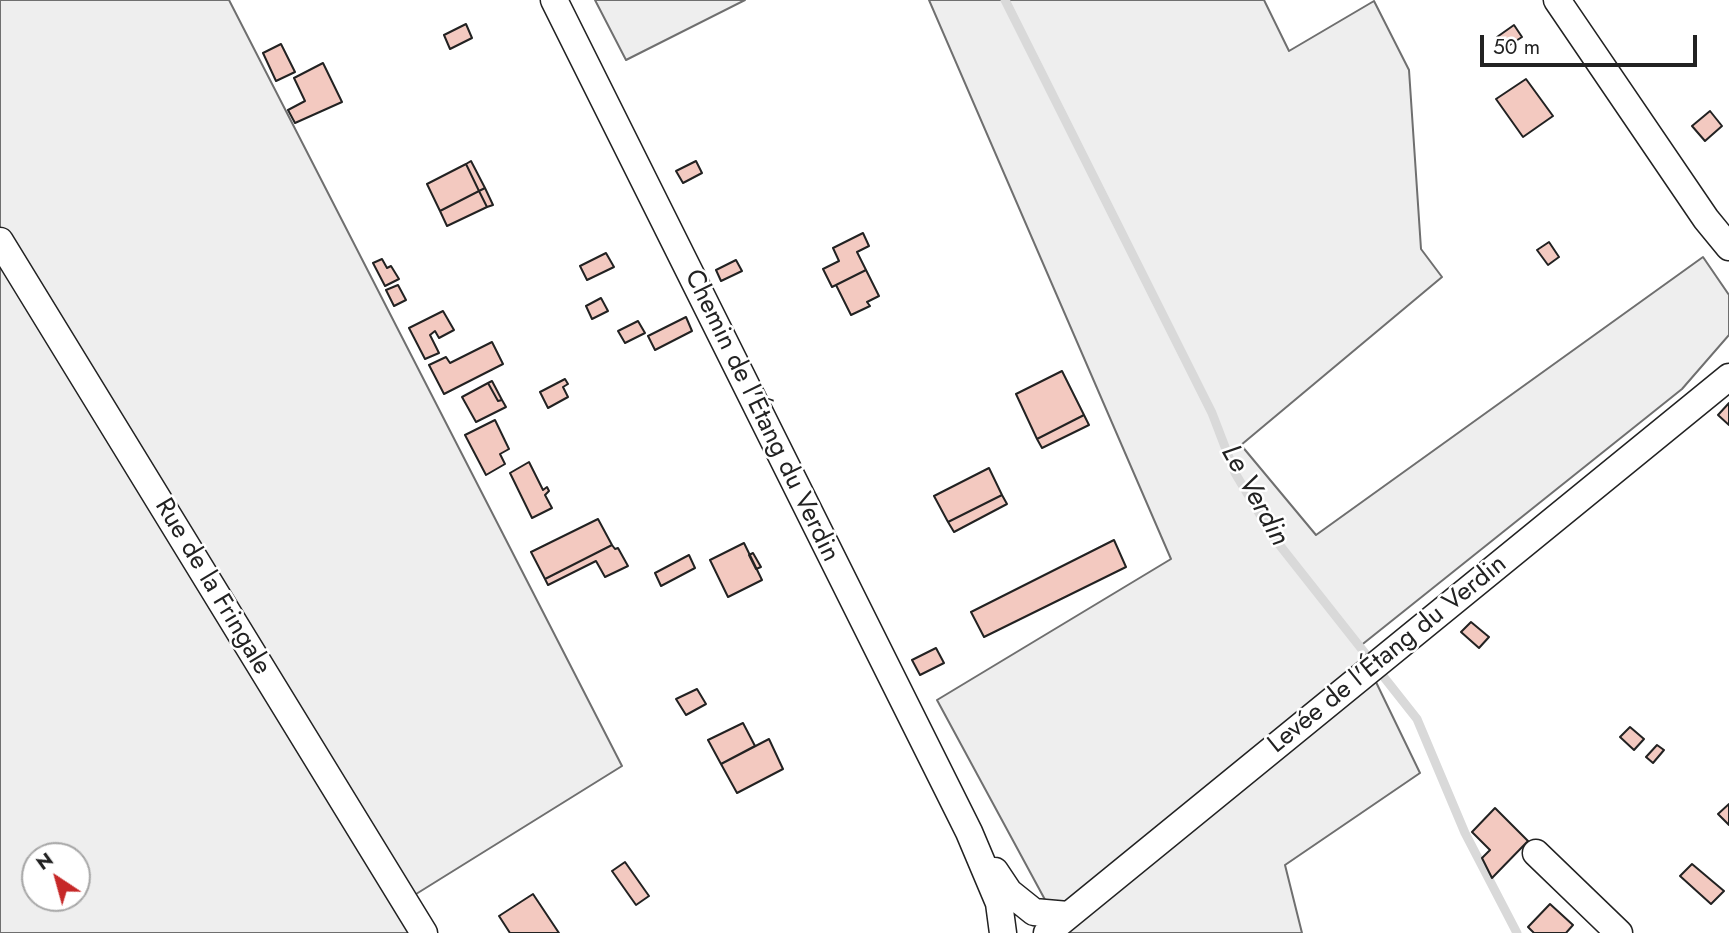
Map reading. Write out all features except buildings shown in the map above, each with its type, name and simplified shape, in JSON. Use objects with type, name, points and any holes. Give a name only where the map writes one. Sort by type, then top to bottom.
[{"type":"street","name":"Chemin de l'Étang du Verdin","points":[[554,0],[968,832],[999,903],[1003,933]]},
{"type":"street","points":[[1557,0],[1706,219],[1729,247]]},
{"type":"street","name":"Rue de la Fringale","points":[[0,241],[424,933]]},
{"type":"street","name":"Levée de l'Étang du Verdin","points":[[1047,933],[1729,377]]},
{"type":"street","name":"Chemin de l'Étang du Verdin","points":[[968,832],[1009,892],[1034,912],[1068,915]]},
{"type":"street","points":[[1536,853],[1619,933]]},
{"type":"shaded area","points":[[0,0],[229,0],[622,766],[400,904],[416,933],[0,933]]},
{"type":"shaded area","points":[[595,0],[745,0],[626,60]]},
{"type":"shaded area","points":[[929,0],[1264,0],[1289,51],[1374,1],[1409,70],[1421,249],[1442,277],[1241,445],[1316,535],[1703,257],[1729,295],[1729,335],[1682,389],[1359,647],[1420,773],[1285,865],[1302,933],[1063,933],[937,700],[1171,559]]},
{"type":"waterway","name":"Le Verdin","points":[[1005,0],[1212,413],[1235,473],[1274,538],[1417,719],[1465,833],[1517,933]]}]
